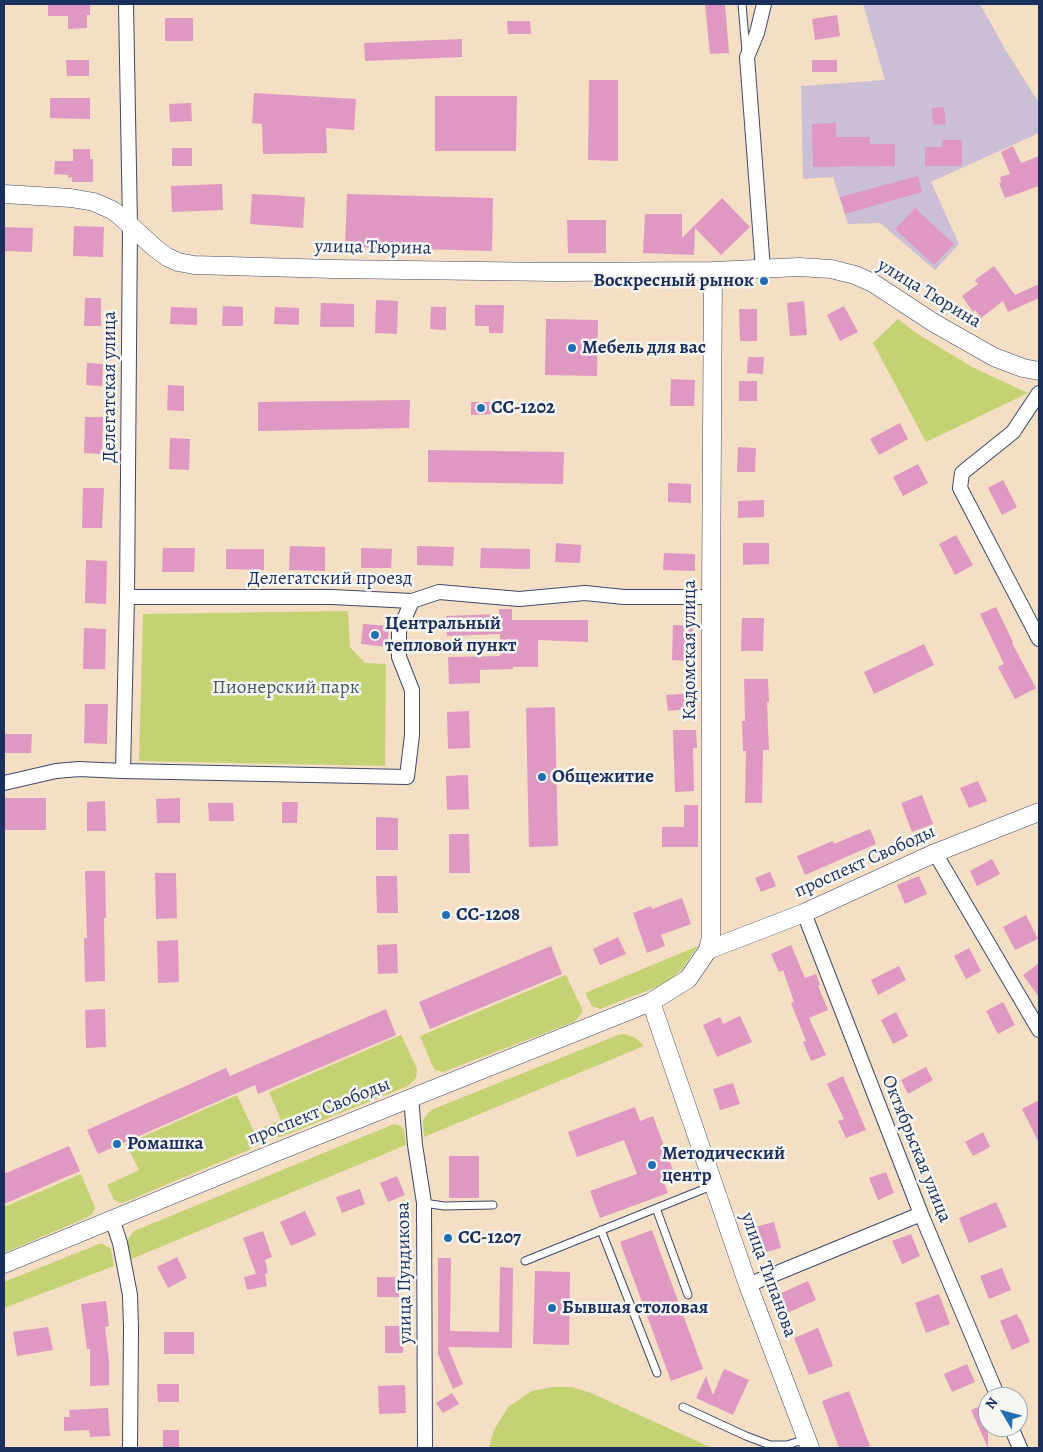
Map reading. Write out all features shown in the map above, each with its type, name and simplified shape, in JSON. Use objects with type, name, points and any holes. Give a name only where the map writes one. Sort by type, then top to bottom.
[{"type":"street","name":"Делегатская улица","points":[[123,771],[127,597],[130,225],[126,4]]},
{"type":"street","points":[[763,269],[747,56],[757,33],[764,4]]},
{"type":"street","name":"улица Тюрина","points":[[4,194],[71,198],[94,202],[112,210],[167,257],[178,262],[194,265],[496,271],[713,271],[799,267],[831,269],[855,274],[873,283],[934,323],[987,353],[1024,368],[1039,371]]},
{"type":"street","name":"Кадомская улица","points":[[651,1002],[688,979],[708,950],[711,937],[713,271]]},
{"type":"street","points":[[1039,393],[1013,432],[962,473],[960,488],[1039,639]]},
{"type":"street","name":"Делегатский проезд","points":[[127,597],[332,597],[412,601],[439,592],[519,599],[585,593],[624,597],[711,597]]},
{"type":"street","points":[[4,783],[56,771],[79,769],[407,777],[412,734],[412,690],[399,657],[400,631],[412,601]]},
{"type":"street","name":"проспект Свободы","points":[[708,950],[804,913],[935,853],[1039,812]]},
{"type":"street","points":[[935,853],[1039,1030]]},
{"type":"street","name":"Октябрьская улица","points":[[804,913],[921,1214],[994,1387]]},
{"type":"street","name":"проспект Свободы","points":[[4,1264],[411,1097],[651,1002]]},
{"type":"street","name":"улица Типанова","points":[[651,1002],[748,1285],[808,1444]]},
{"type":"street","name":"улица Пундикова","points":[[411,1097],[415,1146],[424,1203],[425,1448]]},
{"type":"street","points":[[748,1285],[921,1214]]},
{"type":"street","points":[[112,1219],[120,1243],[130,1295],[130,1448]]},
{"type":"lane","points":[[742,4],[747,56]]},
{"type":"lane","points":[[524,1261],[714,1184]]},
{"type":"lane","points":[[424,1203],[444,1206],[493,1205]]},
{"type":"lane","points":[[656,1208],[688,1295]]},
{"type":"lane","points":[[601,1230],[657,1373]]},
{"type":"lane","points":[[683,1407],[770,1445],[808,1444]]},
{"type":"shaded area","points":[[863,4],[980,4],[1005,49],[1039,103],[1039,133],[931,182],[959,244],[935,270],[880,223],[848,224],[833,177],[803,179],[801,86],[885,80]]},
{"type":"green space","points":[[898,319],[916,333],[972,367],[1028,393],[926,442],[873,343]]},
{"type":"green space","name":"Пионерский парк","points":[[348,611],[350,647],[365,663],[386,664],[385,766],[139,761],[143,614]]},
{"type":"green space","points":[[698,946],[682,969],[671,979],[657,987],[600,1009],[592,1006],[585,993]]},
{"type":"green space","points":[[566,975],[583,1011],[574,1022],[443,1072],[435,1070],[420,1036]]},
{"type":"green space","points":[[625,1034],[636,1038],[644,1046],[424,1137],[423,1121],[431,1110],[618,1035]]},
{"type":"green space","points":[[401,1035],[417,1069],[416,1078],[408,1086],[281,1137],[273,1137],[267,1132],[264,1127],[281,1120],[269,1092]]},
{"type":"green space","points":[[237,1095],[256,1136],[253,1147],[125,1202],[121,1203],[114,1200],[107,1185],[139,1170],[126,1144]]},
{"type":"green space","points":[[394,1124],[401,1126],[404,1130],[406,1145],[129,1260],[126,1247],[127,1241],[134,1231]]},
{"type":"green space","points":[[81,1174],[95,1208],[92,1214],[4,1253],[4,1207]]},
{"type":"green space","points":[[103,1244],[111,1249],[114,1266],[4,1308],[4,1282]]},
{"type":"green space","points":[[552,1387],[572,1387],[591,1393],[712,1448],[489,1448],[494,1430],[508,1407],[532,1391]]},
{"type":"building","points":[[48,4],[90,4],[90,15],[87,15],[87,28],[68,29],[68,16],[48,16]]},
{"type":"building","points":[[705,4],[725,4],[729,53],[710,54]]},
{"type":"building","points":[[837,15],[840,36],[815,40],[812,19]]},
{"type":"building","points":[[165,18],[193,18],[193,41],[165,41]]},
{"type":"building","points":[[507,21],[530,21],[531,34],[508,34]]},
{"type":"building","points":[[462,39],[462,57],[365,61],[364,43]]},
{"type":"building","points":[[66,60],[89,60],[89,76],[67,76]]},
{"type":"building","points":[[812,60],[837,60],[837,72],[812,72]]},
{"type":"building","points":[[589,80],[618,80],[618,161],[588,160]]},
{"type":"building","points":[[254,93],[356,99],[354,130],[326,128],[327,153],[263,154],[262,124],[252,123]]},
{"type":"building","points":[[435,96],[517,96],[516,151],[435,151]]},
{"type":"building","points":[[50,98],[90,98],[90,119],[50,118]]},
{"type":"building","points":[[191,103],[192,121],[170,122],[169,104]]},
{"type":"building","points":[[944,107],[946,124],[933,125],[932,108]]},
{"type":"building","points":[[836,123],[836,137],[870,137],[870,144],[895,144],[895,166],[813,167],[812,124]]},
{"type":"building","points":[[942,140],[962,140],[962,166],[925,166],[925,147],[942,147]]},
{"type":"building","points":[[1013,146],[1021,163],[1039,156],[1039,186],[1005,198],[999,183],[1001,182],[1000,177],[1010,174],[1001,152]]},
{"type":"building","points":[[172,148],[192,148],[192,166],[172,166]]},
{"type":"building","points":[[73,149],[90,149],[90,159],[93,159],[93,182],[72,182],[72,177],[68,178],[68,175],[54,174],[55,161],[73,161]]},
{"type":"building","points":[[918,176],[922,192],[845,214],[840,197]]},
{"type":"building","points":[[222,184],[223,210],[172,212],[171,186]]},
{"type":"building","points":[[252,194],[305,197],[303,228],[250,224]]},
{"type":"building","points":[[347,194],[493,198],[492,251],[345,247]]},
{"type":"building","points":[[722,198],[750,227],[721,255],[695,228],[694,255],[643,253],[645,214],[682,214],[682,238]]},
{"type":"building","points":[[915,208],[954,244],[934,265],[895,229]]},
{"type":"building","points":[[567,220],[606,220],[606,253],[568,253]]},
{"type":"building","points":[[74,226],[104,227],[103,257],[73,256]]},
{"type":"building","points":[[4,227],[33,228],[32,252],[4,251]]},
{"type":"building","points":[[994,266],[1015,295],[1039,284],[1039,298],[1008,312],[1003,301],[981,318],[975,310],[973,312],[962,296],[978,284],[975,280]]},
{"type":"building","points":[[85,298],[101,298],[101,326],[84,326]]},
{"type":"building","points":[[376,300],[398,301],[397,334],[375,333]]},
{"type":"building","points":[[804,301],[807,335],[790,336],[787,303]]},
{"type":"building","points":[[321,303],[354,304],[354,327],[320,327]]},
{"type":"building","points":[[475,305],[504,305],[503,333],[489,333],[489,326],[475,326]]},
{"type":"building","points":[[223,306],[243,307],[243,326],[222,326]]},
{"type":"building","points":[[844,306],[858,332],[840,341],[827,315]]},
{"type":"building","points":[[171,307],[197,308],[197,325],[170,324]]},
{"type":"building","points":[[275,307],[299,308],[299,325],[274,324]]},
{"type":"building","points":[[431,307],[446,307],[446,330],[430,329]]},
{"type":"building","points":[[739,309],[757,309],[757,341],[740,341]]},
{"type":"building","name":"Мебель для вас","points":[[546,319],[598,320],[597,376],[545,375]]},
{"type":"building","points":[[748,357],[764,357],[763,374],[747,373]]},
{"type":"building","points":[[87,363],[103,364],[102,386],[86,385]]},
{"type":"building","points":[[671,379],[695,380],[694,406],[670,406]]},
{"type":"building","points":[[739,381],[757,381],[757,401],[739,401]]},
{"type":"building","points":[[168,385],[184,386],[184,411],[167,410]]},
{"type":"building","points":[[410,400],[409,428],[258,431],[258,402]]},
{"type":"building","name":"СС-1202","points":[[471,402],[492,402],[492,414],[471,415]]},
{"type":"building","points":[[85,417],[103,417],[102,454],[84,453]]},
{"type":"building","points":[[900,423],[908,439],[879,455],[870,439]]},
{"type":"building","points":[[170,438],[190,439],[189,470],[169,469]]},
{"type":"building","points":[[738,447],[756,448],[755,472],[737,472]]},
{"type":"building","points":[[428,450],[564,452],[563,484],[428,482]]},
{"type":"building","points":[[918,464],[928,483],[903,496],[893,477]]},
{"type":"building","points":[[1003,480],[1017,507],[1002,515],[988,488]]},
{"type":"building","points":[[668,483],[691,484],[691,503],[668,502]]},
{"type":"building","points":[[83,488],[104,488],[102,528],[82,528]]},
{"type":"building","points":[[764,500],[764,517],[738,518],[738,501]]},
{"type":"building","points":[[956,535],[973,565],[955,575],[939,544]]},
{"type":"building","points":[[556,543],[581,545],[580,563],[555,562]]},
{"type":"building","points":[[743,543],[769,543],[769,564],[743,565]]},
{"type":"building","points":[[290,546],[325,547],[325,571],[289,570]]},
{"type":"building","points":[[417,546],[454,547],[453,566],[417,565]]},
{"type":"building","points":[[163,548],[195,548],[194,572],[162,572]]},
{"type":"building","points":[[361,548],[392,549],[391,568],[361,568]]},
{"type":"building","points":[[481,548],[530,549],[530,569],[480,568]]},
{"type":"building","points":[[226,549],[264,549],[264,570],[226,569]]},
{"type":"building","points":[[664,553],[695,554],[695,571],[663,570]]},
{"type":"building","points":[[86,560],[107,561],[106,604],[85,603]]},
{"type":"building","points":[[996,607],[1012,643],[1036,688],[1015,699],[998,667],[1004,664],[980,614]]},
{"type":"building","points":[[499,609],[512,609],[512,620],[588,620],[588,642],[538,640],[538,667],[480,670],[480,683],[449,684],[448,657],[500,656],[500,634],[447,636],[446,616],[499,614]]},
{"type":"building","points":[[742,618],[764,618],[763,651],[741,651]]},
{"type":"building","name":"Центральный тепловой пункт","points":[[363,624],[389,626],[387,647],[361,644]]},
{"type":"building","points":[[673,625],[693,626],[692,661],[672,660]]},
{"type":"building","points":[[84,628],[106,629],[105,669],[83,669]]},
{"type":"building","points":[[924,644],[934,665],[874,694],[864,672]]},
{"type":"building","points":[[744,679],[768,679],[769,750],[763,750],[762,803],[745,803],[746,751],[743,751],[742,721],[745,721]]},
{"type":"building","points":[[695,693],[696,708],[668,711],[666,695]]},
{"type":"building","points":[[85,704],[108,704],[107,744],[84,743]]},
{"type":"building","name":"Общежитие","points":[[555,707],[558,846],[529,847],[526,708]]},
{"type":"building","points":[[469,711],[470,748],[448,749],[447,712]]},
{"type":"building","points":[[673,730],[696,730],[697,748],[693,748],[694,791],[675,792]]},
{"type":"building","points":[[4,734],[32,734],[31,753],[4,753]]},
{"type":"building","points":[[468,775],[469,809],[447,810],[446,776]]},
{"type":"building","points":[[978,781],[987,801],[969,808],[960,788]]},
{"type":"building","points":[[922,795],[933,824],[912,832],[901,803]]},
{"type":"building","points":[[4,798],[46,798],[46,830],[4,830]]},
{"type":"building","points":[[180,798],[180,823],[157,823],[156,799]]},
{"type":"building","points":[[105,801],[106,831],[87,831],[87,802]]},
{"type":"building","points":[[282,802],[298,802],[297,823],[282,823]]},
{"type":"building","points":[[208,803],[233,803],[234,821],[209,821]]},
{"type":"building","points":[[684,805],[698,805],[698,847],[662,847],[662,827],[684,827]]},
{"type":"building","points":[[376,817],[398,818],[398,850],[376,850]]},
{"type":"building","points":[[870,829],[876,844],[805,875],[797,856],[833,841],[834,844]]},
{"type":"building","points":[[449,834],[469,834],[470,873],[449,873]]},
{"type":"building","points":[[992,859],[1000,874],[977,886],[970,871]]},
{"type":"building","points":[[85,871],[105,871],[105,981],[85,982],[84,938],[87,938]]},
{"type":"building","points":[[770,872],[776,886],[761,892],[755,878]]},
{"type":"building","points":[[155,873],[176,873],[177,918],[156,919]]},
{"type":"building","points":[[376,876],[397,876],[398,913],[377,913]]},
{"type":"building","points":[[919,876],[927,894],[905,904],[897,885]]},
{"type":"building","points":[[682,898],[691,924],[661,935],[665,946],[647,953],[633,913],[651,906],[652,909]]},
{"type":"building","points":[[1026,915],[1038,939],[1015,950],[1003,927]]},
{"type":"building","points":[[618,937],[626,954],[600,965],[593,949]]},
{"type":"building","points":[[178,940],[179,982],[158,983],[157,941]]},
{"type":"building","points":[[397,944],[398,973],[378,974],[377,945]]},
{"type":"building","points":[[791,945],[805,978],[816,974],[820,985],[818,986],[828,1010],[809,1018],[826,1055],[811,1061],[803,1042],[806,1041],[791,1003],[794,1002],[783,970],[779,972],[771,954]]},
{"type":"building","points":[[551,946],[562,974],[430,1029],[419,1002]]},
{"type":"building","points":[[969,948],[981,971],[966,979],[954,956]]},
{"type":"building","points":[[1039,963],[1039,997],[1023,975]]},
{"type":"building","points":[[899,966],[906,980],[878,995],[871,980]]},
{"type":"building","points":[[1003,1002],[1015,1025],[998,1034],[986,1011]]},
{"type":"building","points":[[105,1009],[106,1047],[86,1048],[85,1010]]},
{"type":"building","points":[[386,1009],[396,1035],[258,1094],[255,1085],[98,1154],[87,1130],[226,1068],[230,1076]]},
{"type":"building","points":[[896,1012],[908,1036],[893,1044],[881,1020]]},
{"type":"building","points":[[740,1016],[752,1042],[717,1057],[703,1025],[720,1017],[723,1024]]},
{"type":"building","points":[[926,1067],[933,1080],[908,1094],[901,1080]]},
{"type":"building","points":[[843,1076],[866,1130],[846,1138],[838,1121],[844,1119],[827,1084]]},
{"type":"building","points":[[733,1083],[740,1104],[720,1110],[713,1089]]},
{"type":"building","points":[[1039,1100],[1039,1143],[1022,1109]]},
{"type":"building","name":"Методический центр","points":[[635,1107],[640,1121],[653,1116],[674,1173],[662,1177],[668,1193],[600,1218],[590,1191],[637,1174],[624,1140],[577,1157],[568,1132]]},
{"type":"building","points":[[983,1132],[990,1147],[973,1156],[965,1142]]},
{"type":"building","points":[[69,1146],[80,1171],[4,1204],[4,1174]]},
{"type":"building","points":[[449,1156],[479,1156],[479,1198],[449,1198]]},
{"type":"building","points":[[886,1172],[894,1193],[878,1200],[869,1178]]},
{"type":"building","points":[[397,1176],[405,1195],[388,1202],[380,1183]]},
{"type":"building","points":[[360,1189],[365,1204],[342,1213],[336,1197]]},
{"type":"building","points":[[996,1202],[1007,1227],[969,1243],[959,1218]]},
{"type":"building","points":[[305,1211],[316,1235],[291,1246],[280,1222]]},
{"type":"building","points":[[774,1222],[781,1248],[762,1253],[755,1227]]},
{"type":"building","points":[[652,1230],[703,1369],[671,1381],[620,1242]]},
{"type":"building","points":[[263,1231],[272,1257],[265,1260],[268,1273],[265,1274],[267,1286],[247,1290],[244,1277],[256,1274],[243,1238]]},
{"type":"building","points":[[911,1234],[920,1256],[902,1264],[892,1241]]},
{"type":"building","points":[[177,1257],[187,1278],[168,1288],[157,1267]]},
{"type":"building","points":[[438,1258],[451,1258],[450,1331],[499,1332],[500,1267],[513,1268],[512,1348],[448,1347],[463,1384],[453,1389],[438,1354]]},
{"type":"building","points":[[1002,1268],[1011,1290],[989,1299],[980,1276]]},
{"type":"building","name":"Бывшая столовая","points":[[535,1271],[570,1272],[569,1345],[533,1344]]},
{"type":"building","points":[[377,1277],[399,1277],[399,1297],[377,1297]]},
{"type":"building","points":[[808,1281],[816,1300],[785,1314],[777,1295]]},
{"type":"building","points":[[939,1294],[950,1324],[926,1333],[915,1303]]},
{"type":"building","points":[[106,1301],[109,1326],[105,1327],[109,1361],[109,1385],[90,1386],[90,1349],[87,1349],[81,1304]]},
{"type":"building","points":[[1017,1314],[1030,1342],[1012,1350],[1000,1321]]},
{"type":"building","points":[[385,1326],[404,1326],[403,1353],[385,1353]]},
{"type":"building","points":[[48,1327],[53,1350],[17,1356],[13,1332]]},
{"type":"building","points":[[818,1328],[833,1366],[809,1375],[794,1338]]},
{"type":"building","points":[[164,1332],[194,1332],[194,1354],[164,1354]]},
{"type":"building","points":[[967,1364],[975,1382],[952,1392],[944,1374]]},
{"type":"building","points":[[724,1369],[749,1380],[733,1415],[696,1398],[706,1376],[713,1395]]},
{"type":"building","points":[[157,1384],[179,1384],[179,1402],[158,1402]]},
{"type":"building","points":[[405,1385],[406,1413],[379,1414],[378,1386]]},
{"type":"building","points":[[849,1391],[870,1446],[863,1448],[839,1448],[822,1401]]},
{"type":"building","points":[[452,1393],[459,1404],[443,1413],[436,1403]]},
{"type":"building","points":[[978,1407],[978,1426],[971,1410]]},
{"type":"building","points":[[108,1408],[110,1436],[90,1437],[89,1430],[64,1431],[64,1417],[70,1417],[69,1410]]},
{"type":"building","points":[[163,1430],[179,1430],[179,1448],[163,1448]]},
{"type":"building","points":[[983,1437],[988,1437],[988,1448]]},
{"type":"place","name":"Воскресный рынок","points":[[764,281]]},
{"type":"place","name":"Мебель для вас","points":[[572,348]]},
{"type":"place","name":"СС-1202","points":[[481,408]]},
{"type":"place","name":"Центральный тепловой пункт","points":[[375,635]]},
{"type":"place","name":"Общежитие","points":[[542,777]]},
{"type":"place","name":"СС-1208","points":[[446,915]]},
{"type":"place","name":"Ромашка","points":[[117,1144]]},
{"type":"place","name":"Методический центр","points":[[652,1165]]},
{"type":"place","name":"СС-1207","points":[[448,1238]]},
{"type":"place","name":"Бывшая столовая","points":[[552,1308]]}]
